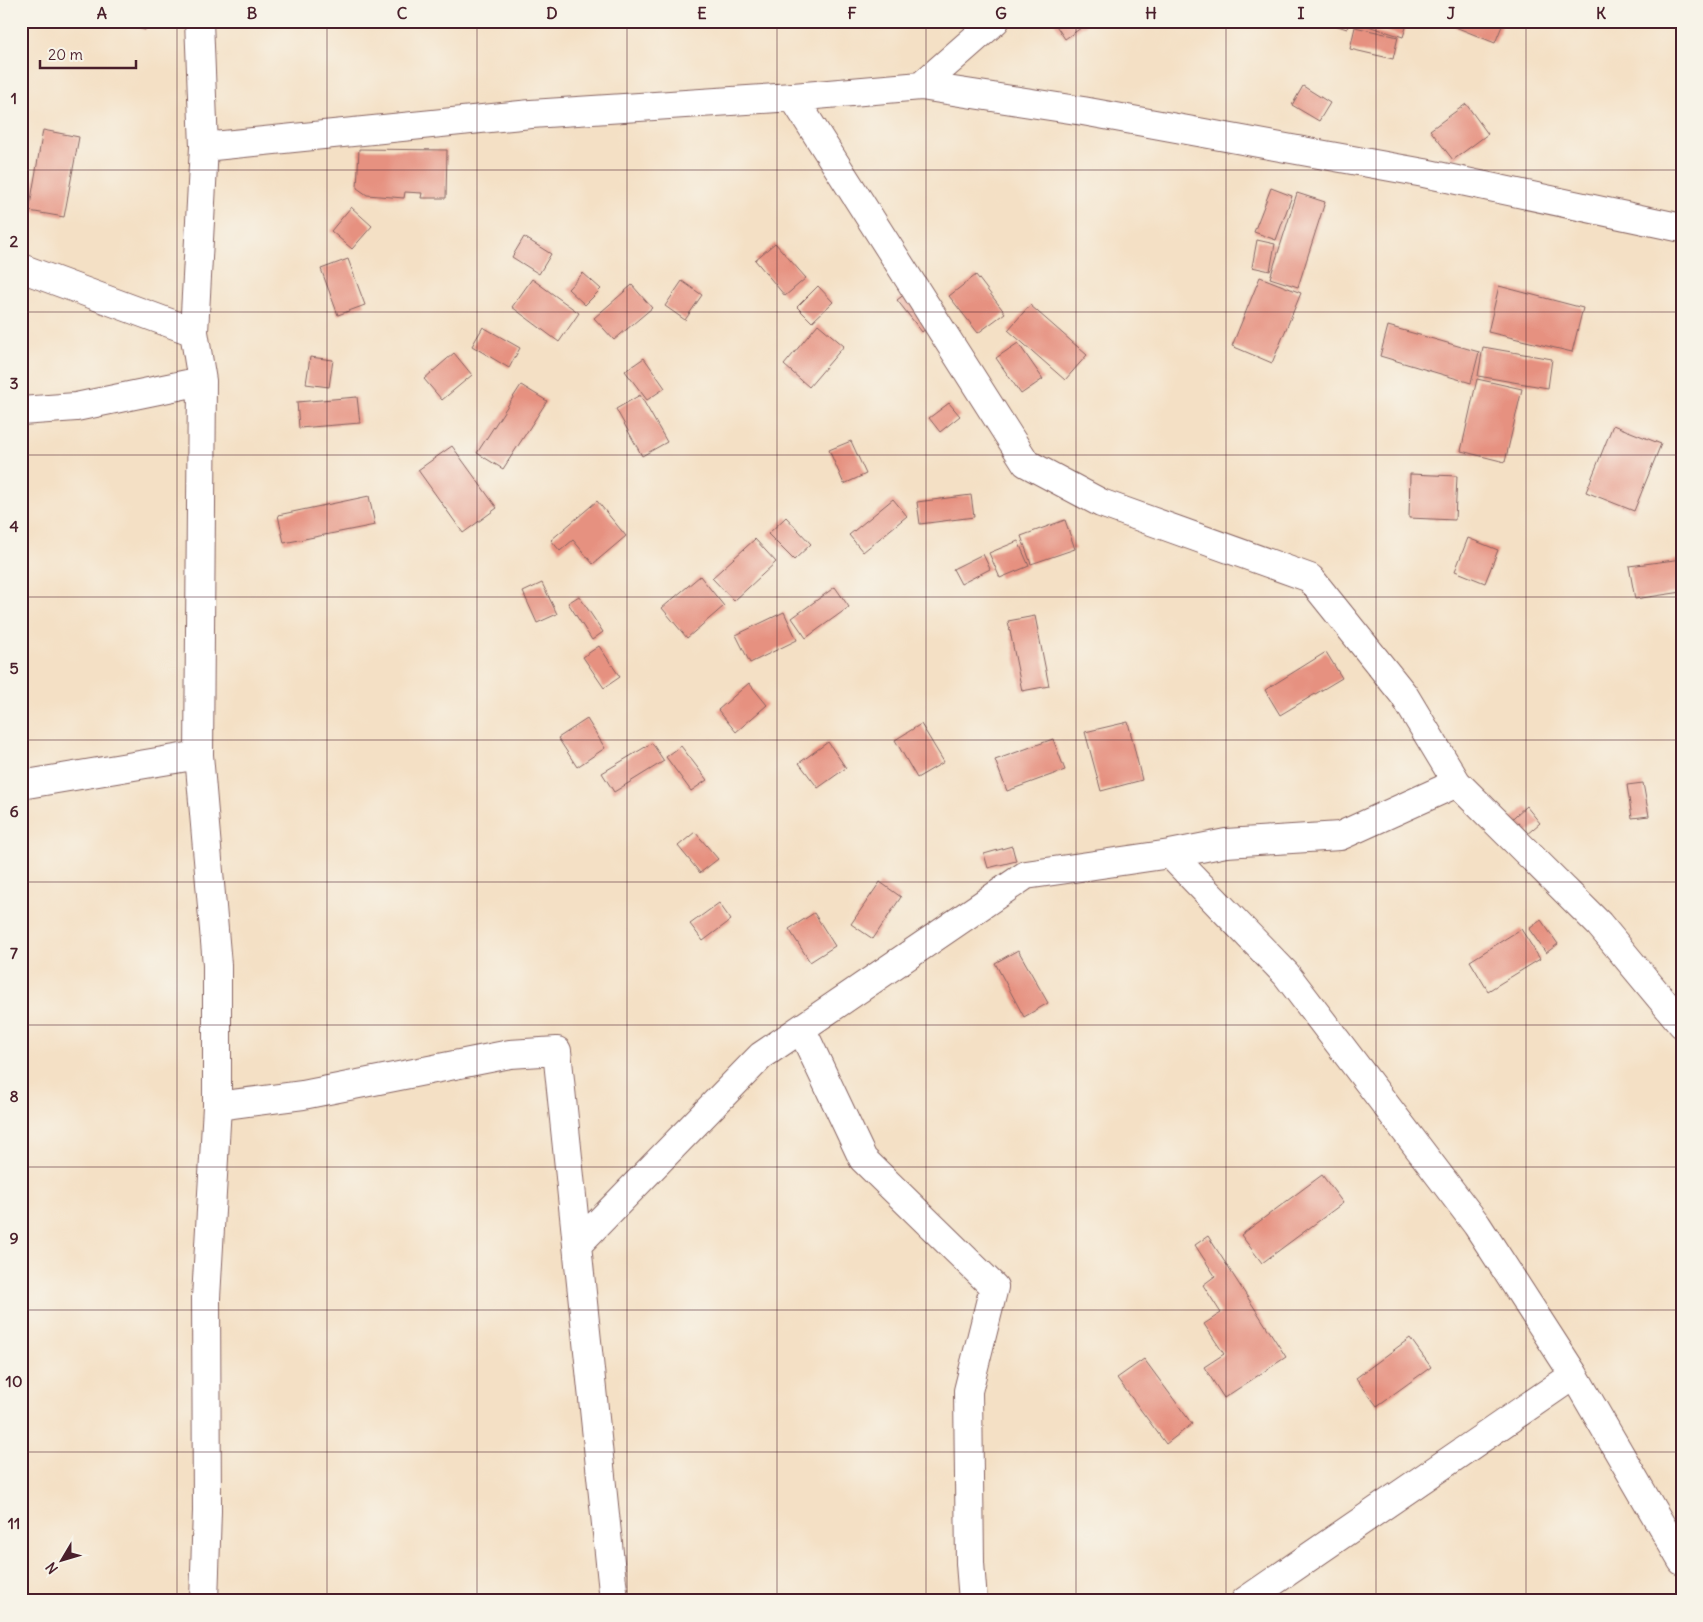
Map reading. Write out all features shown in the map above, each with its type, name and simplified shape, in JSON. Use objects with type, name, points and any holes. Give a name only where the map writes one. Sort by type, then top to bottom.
[{"type":"street","points":[[199,21],[204,147],[194,332],[202,381],[199,755],[217,965],[217,1106],[206,1298],[207,1512],[204,1601]]},
{"type":"street","points":[[921,86],[995,21]]},
{"type":"street","points":[[204,147],[531,114],[793,97],[921,86],[1084,111],[1424,174],[1682,228]]},
{"type":"street","points":[[793,97],[1026,463],[1101,502],[1310,578],[1404,695],[1457,783],[1599,924],[1682,1024]]},
{"type":"street","points":[[21,268],[194,332]]},
{"type":"street","points":[[21,411],[76,407],[202,381]]},
{"type":"street","points":[[21,784],[199,755]]},
{"type":"street","points":[[577,1245],[760,1056],[802,1030],[1026,875],[1170,854],[1226,842],[1340,836],[1457,783]]},
{"type":"street","points":[[1170,854],[1286,974],[1477,1225],[1574,1375],[1682,1561]]},
{"type":"street","points":[[802,1030],[862,1159],[994,1287],[968,1391],[970,1563],[974,1601]]},
{"type":"street","points":[[217,1106],[303,1096],[510,1054],[557,1051],[614,1601]]},
{"type":"street","points":[[1245,1601],[1574,1375]]},
{"type":"building","points":[[119,21],[148,21],[145,30]]},
{"type":"building","points":[[1053,21],[1091,21],[1065,39]]},
{"type":"building","points":[[1322,21],[1349,21],[1347,29]]},
{"type":"building","points":[[1352,21],[1408,21],[1403,37]]},
{"type":"building","points":[[1449,21],[1504,21],[1495,43],[1448,24]]},
{"type":"building","points":[[1355,27],[1398,37],[1393,59],[1350,49]]},
{"type":"building","points":[[1303,86],[1330,103],[1319,121],[1292,105]]},
{"type":"building","points":[[1466,104],[1488,134],[1453,160],[1430,130]]},
{"type":"building","points":[[43,130],[79,137],[64,217],[29,211]]},
{"type":"building","points":[[359,149],[447,150],[446,198],[421,198],[422,193],[405,192],[404,198],[367,195],[357,188]]},
{"type":"building","points":[[1271,188],[1292,196],[1276,240],[1254,232]]},
{"type":"building","points":[[1297,193],[1325,202],[1298,287],[1270,278]]},
{"type":"building","points":[[351,207],[372,226],[352,249],[331,231]]},
{"type":"building","points":[[524,237],[551,254],[539,274],[512,257]]},
{"type":"building","points":[[1257,240],[1275,244],[1270,271],[1252,267]]},
{"type":"building","points":[[775,243],[806,278],[785,296],[755,260]]},
{"type":"building","points":[[348,259],[365,305],[338,315],[321,269]]},
{"type":"building","points":[[583,273],[601,289],[585,305],[568,289]]},
{"type":"building","points":[[976,275],[1005,313],[978,333],[949,296]]},
{"type":"building","points":[[1260,277],[1301,293],[1272,363],[1232,346]]},
{"type":"building","points":[[532,279],[579,313],[559,342],[512,307]]},
{"type":"building","points":[[682,281],[702,295],[685,320],[665,306]]},
{"type":"building","points":[[632,285],[652,308],[614,340],[594,318]]},
{"type":"building","points":[[917,285],[941,316],[922,332],[897,300]]},
{"type":"building","points":[[818,286],[833,302],[812,322],[797,307]]},
{"type":"building","points":[[1499,286],[1583,308],[1572,352],[1488,332]]},
{"type":"building","points":[[1030,305],[1087,355],[1065,380],[1008,330]]},
{"type":"building","points":[[818,324],[844,346],[809,387],[784,365]]},
{"type":"building","points":[[1388,326],[1479,352],[1471,383],[1380,356]]},
{"type":"building","points":[[483,327],[520,348],[509,368],[472,346]]},
{"type":"building","points":[[1018,343],[1043,379],[1021,394],[996,358]]},
{"type":"building","points":[[1483,347],[1552,359],[1548,388],[1478,376]]},
{"type":"building","points":[[454,353],[472,375],[442,400],[424,379]]},
{"type":"building","points":[[310,357],[333,360],[329,387],[306,384]]},
{"type":"building","points":[[644,358],[665,388],[647,400],[625,371]]},
{"type":"building","points":[[1477,379],[1522,389],[1505,462],[1461,451]]},
{"type":"building","points":[[521,385],[547,401],[503,469],[477,453]]},
{"type":"building","points":[[640,395],[667,442],[642,456],[616,409]]},
{"type":"building","points":[[357,397],[360,423],[299,428],[297,402]]},
{"type":"building","points":[[949,403],[960,416],[940,432],[929,418]]},
{"type":"building","points":[[1613,425],[1661,444],[1634,511],[1586,492]]},
{"type":"building","points":[[851,441],[866,474],[844,484],[829,450]]},
{"type":"building","points":[[452,446],[497,508],[463,533],[418,470]]},
{"type":"building","points":[[1410,474],[1457,476],[1455,520],[1409,518]]},
{"type":"building","points":[[971,495],[974,517],[920,524],[917,502]]},
{"type":"building","points":[[369,496],[375,525],[284,543],[278,515]]},
{"type":"building","points":[[893,499],[907,516],[863,552],[849,535]]},
{"type":"building","points":[[597,501],[626,536],[593,564],[573,540],[560,551],[551,540]]},
{"type":"building","points":[[786,517],[811,544],[794,560],[768,534]]},
{"type":"building","points":[[1065,520],[1075,549],[1031,564],[1021,536]]},
{"type":"building","points":[[1468,538],[1498,550],[1485,583],[1455,571]]},
{"type":"building","points":[[755,539],[776,562],[734,601],[712,578]]},
{"type":"building","points":[[1018,541],[1029,566],[1000,578],[989,553]]},
{"type":"building","points":[[983,554],[990,569],[961,584],[953,569]]},
{"type":"building","points":[[1682,559],[1682,592],[1635,599],[1629,566]]},
{"type":"building","points":[[700,576],[724,606],[687,638],[662,608]]},
{"type":"building","points":[[542,583],[557,614],[537,623],[523,592]]},
{"type":"building","points":[[835,587],[849,607],[806,638],[792,618]]},
{"type":"building","points":[[579,596],[603,632],[592,640],[568,603]]},
{"type":"building","points":[[784,612],[797,640],[750,663],[736,635]]},
{"type":"building","points":[[1035,616],[1049,686],[1022,691],[1008,621]]},
{"type":"building","points":[[599,646],[620,677],[604,688],[583,657]]},
{"type":"building","points":[[1326,652],[1342,678],[1280,715],[1265,690]]},
{"type":"building","points":[[749,683],[767,705],[736,732],[718,710]]},
{"type":"building","points":[[587,719],[605,748],[577,767],[558,738]]},
{"type":"building","points":[[1128,722],[1142,780],[1101,791],[1085,732]]},
{"type":"building","points":[[921,724],[944,762],[917,778],[895,740]]},
{"type":"building","points":[[1053,739],[1065,770],[1007,791],[995,760]]},
{"type":"building","points":[[828,742],[846,768],[818,788],[799,763]]},
{"type":"building","points":[[652,743],[664,761],[614,792],[602,773]]},
{"type":"building","points":[[681,746],[707,780],[691,791],[666,757]]},
{"type":"building","points":[[1643,783],[1649,816],[1632,818],[1627,785]]},
{"type":"building","points":[[1526,806],[1540,823],[1519,841],[1505,825]]},
{"type":"building","points":[[695,832],[718,859],[700,873],[678,846]]},
{"type":"building","points":[[1012,846],[1016,861],[988,868],[984,854]]},
{"type":"building","points":[[880,882],[901,897],[873,939],[851,924]]},
{"type":"building","points":[[719,903],[731,920],[703,941],[690,924]]},
{"type":"building","points":[[814,913],[835,946],[810,962],[789,929]]},
{"type":"building","points":[[1541,920],[1558,944],[1546,953],[1529,929]]},
{"type":"building","points":[[1521,929],[1540,959],[1488,991],[1470,961]]},
{"type":"building","points":[[1018,950],[1048,1003],[1024,1017],[995,963]]},
{"type":"building","points":[[1322,1175],[1343,1203],[1262,1263],[1241,1235]]},
{"type":"building","points":[[1208,1236],[1286,1357],[1224,1398],[1204,1367],[1224,1354],[1204,1324],[1221,1313],[1203,1285],[1215,1276],[1195,1245]]},
{"type":"building","points":[[1410,1338],[1431,1367],[1377,1406],[1356,1378]]},
{"type":"building","points":[[1144,1359],[1192,1424],[1166,1444],[1117,1378]]}]
